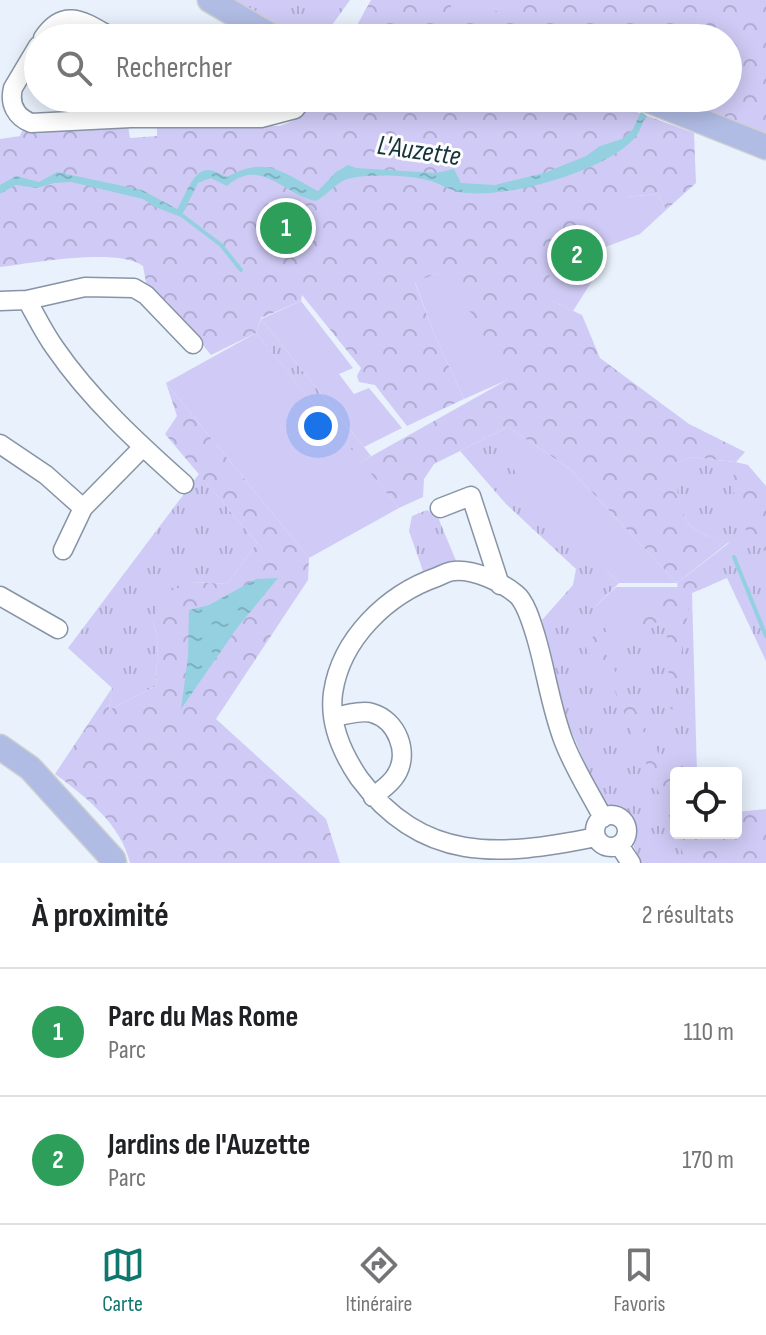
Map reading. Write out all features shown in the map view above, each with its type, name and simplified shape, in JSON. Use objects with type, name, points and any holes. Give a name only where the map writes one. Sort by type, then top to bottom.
[{"type":"main road","points":[[210,0],[251,24]]},
{"type":"main road","points":[[679,112],[766,147]]},
{"type":"main road","points":[[0,747],[30,768],[114,863]]},
{"type":"street","points":[[55,24],[68,18],[88,24]]},
{"type":"street","points":[[24,70],[11,96],[15,111],[26,122],[38,124],[261,118],[284,112]]},
{"type":"street","points":[[186,112],[186,118]]},
{"type":"street","points":[[0,301],[27,300],[85,287],[134,288],[146,295],[193,344]]},
{"type":"street","points":[[27,300],[55,349],[143,447],[184,484]]},
{"type":"street","points":[[0,444],[46,475],[83,508]]},
{"type":"street","points":[[63,550],[83,508],[143,447]]},
{"type":"street","points":[[440,508],[471,496],[500,585]]},
{"type":"street","points":[[596,837],[596,826],[603,818],[612,815],[624,823],[625,837],[619,845],[608,846],[596,837],[472,860],[420,838],[400,824],[373,797],[348,762],[335,730],[333,693],[345,655],[373,615],[411,586],[455,571],[489,578],[519,595],[533,626],[564,742],[603,818]]},
{"type":"street","points":[[0,596],[58,629]]},
{"type":"street","points":[[334,717],[371,712],[391,724],[401,744],[401,766],[394,778],[373,797]]},
{"type":"street","points":[[619,845],[631,863]]},
{"type":"green space","points":[[235,0],[350,0],[333,24],[276,24]]},
{"type":"green space","points":[[371,0],[766,0],[766,141],[690,112],[742,112],[742,24],[358,24]]},
{"type":"green space","points":[[449,0],[526,0],[527,2],[456,23]]},
{"type":"green space","points":[[305,112],[636,112],[694,133],[696,183],[666,210],[658,194],[627,197],[552,301],[582,315],[600,358],[689,424],[745,452],[736,462],[748,465],[766,486],[766,552],[748,533],[738,512],[734,488],[735,462],[692,457],[674,463],[679,502],[686,520],[699,532],[729,542],[677,583],[570,469],[508,427],[434,464],[424,479],[423,497],[399,508],[361,462],[507,380],[438,273],[415,283],[464,399],[407,426],[375,385],[359,382],[357,376],[361,368],[302,295],[301,301],[261,318],[256,333],[211,355],[167,301],[147,288],[143,266],[131,260],[74,258],[0,267],[0,139],[20,136],[23,129],[38,132],[128,126],[130,138],[157,136],[157,126],[280,126]]},
{"type":"green space","points":[[658,194],[666,210],[640,234],[600,249],[594,261],[597,273],[573,311],[552,301],[549,273],[564,237],[580,220],[627,197]]},
{"type":"green space","points":[[438,273],[473,315],[507,380],[464,399],[415,282]]},
{"type":"green space","points":[[301,301],[353,368],[339,374],[354,394],[369,388],[402,428],[364,447],[261,319]]},
{"type":"green space","points":[[261,319],[371,456],[361,462],[256,333]]},
{"type":"green space","points":[[256,333],[399,508],[309,558],[166,383]]},
{"type":"green space","points":[[166,383],[309,558],[308,580],[216,719],[326,819],[340,863],[130,863],[119,836],[101,812],[55,774],[112,688],[109,710],[156,686],[158,640],[153,622],[163,594],[193,582],[227,584],[257,543],[165,434],[177,416]]},
{"type":"green space","points":[[508,427],[559,522],[619,583],[594,608],[678,587],[677,583],[729,543],[699,532],[686,519],[679,501],[673,463],[692,457],[735,462],[766,547],[766,661],[727,578],[692,593],[697,767],[670,767],[670,839],[718,839],[721,863],[640,863],[633,843],[632,821],[598,794],[567,721],[542,620],[573,585],[576,569],[506,504],[460,451]]},
{"type":"green space","points":[[508,427],[570,469],[677,583],[619,583],[531,495],[495,442]]},
{"type":"green space","points":[[199,474],[257,543],[227,584],[193,582],[153,622],[158,640],[156,686],[109,710],[112,688],[68,648]]},
{"type":"green space","points":[[427,510],[437,515],[457,563],[423,571],[409,531],[412,516]]},
{"type":"green space","points":[[702,571],[711,585],[691,593],[671,719],[666,618],[602,647],[670,775],[670,818],[615,692],[584,645],[594,636],[608,631]]},
{"type":"green space","points":[[616,587],[679,587],[608,631],[594,608]]},
{"type":"green space","points":[[766,809],[766,863],[686,863],[678,839],[742,839],[742,811]]},
{"type":"water","points":[[641,112],[646,115],[638,133],[617,153],[550,182],[500,192],[459,192],[422,179],[370,176],[346,179],[316,201],[261,176],[239,178],[227,186],[211,178],[198,183],[181,217],[143,199],[71,182],[37,188],[16,185],[0,194],[0,185],[16,176],[39,182],[57,172],[142,190],[177,209],[194,179],[203,171],[211,170],[227,177],[253,167],[264,167],[284,173],[318,191],[336,172],[348,165],[436,173],[454,169],[461,183],[495,185],[544,173],[622,139],[633,129]]},
{"type":"water","points":[[278,578],[237,628],[181,709],[188,657],[189,610],[209,605],[256,579]]},
{"type":"waterway","points":[[179,213],[221,245],[241,270]]},
{"type":"waterway","points":[[734,557],[766,636]]},
{"type":"place","name":"Parc du Mas Rome","points":[[286,228]]},
{"type":"place","name":"Jardins de l'Auzette","points":[[577,255]]},
{"type":"water label","name":"L'Auzette","points":[[419,151]]}]
